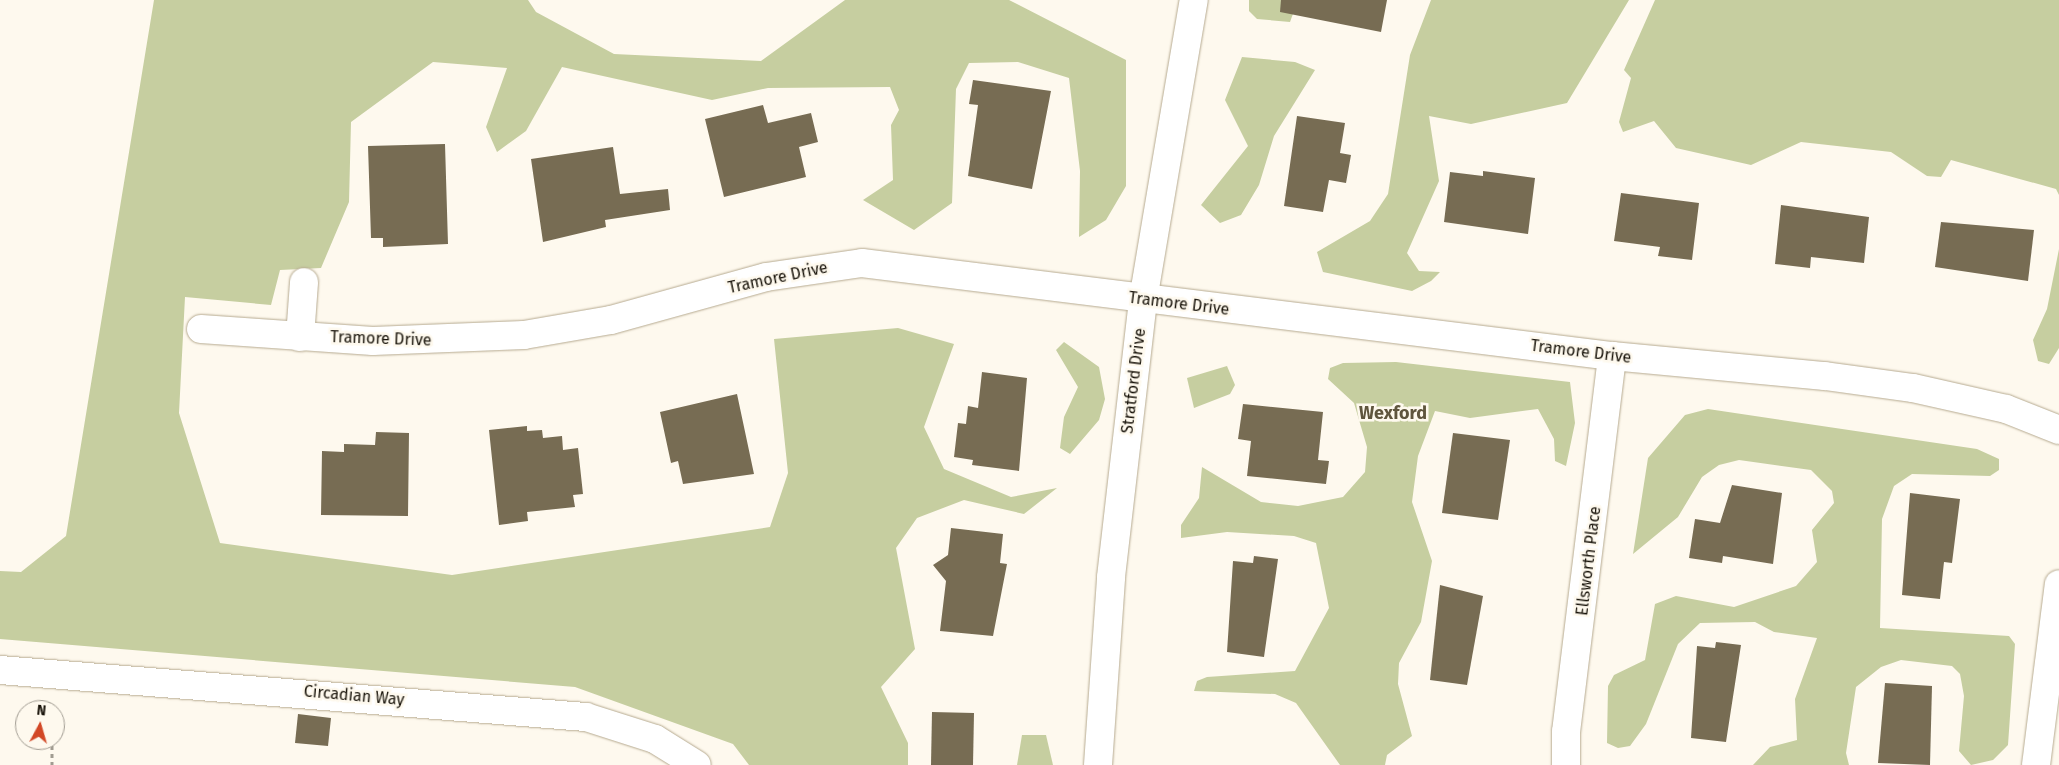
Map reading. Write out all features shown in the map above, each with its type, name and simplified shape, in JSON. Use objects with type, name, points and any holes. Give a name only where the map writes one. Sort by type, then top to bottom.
[{"type":"street","name":"Stratford Drive","points":[[1098,765],[1111,577],[1143,300],[1194,0]]},
{"type":"street","name":"Tramore Drive","points":[[201,329],[300,336],[447,341],[524,335],[611,320],[766,277],[862,264],[921,268],[1143,300],[1612,356],[1913,388],[2006,409],[2059,430]]},
{"type":"street","points":[[300,336],[304,282]]},
{"type":"street","name":"Ellsworth Place","points":[[1566,765],[1566,732],[1612,356]]},
{"type":"street","points":[[2036,765],[2059,584]]},
{"type":"street","name":"Circadian Way","points":[[0,670],[586,717],[655,738],[697,765]]},
{"type":"path","points":[[52,750],[52,765]]},
{"type":"green space","points":[[154,0],[528,0],[536,12],[614,54],[761,61],[845,0],[1009,0],[1126,60],[1126,186],[1106,220],[1079,237],[1080,171],[1069,78],[1018,62],[969,63],[956,89],[952,203],[914,230],[863,200],[893,180],[891,125],[899,110],[890,87],[768,88],[712,100],[562,67],[526,131],[497,152],[486,127],[507,68],[433,62],[351,122],[349,202],[321,268],[280,270],[271,305],[185,297],[179,413],[220,543],[452,575],[770,527],[788,473],[774,339],[898,328],[954,344],[924,427],[944,469],[1011,497],[1057,488],[1024,514],[964,500],[917,518],[896,548],[915,649],[881,687],[908,743],[908,765],[749,765],[733,744],[575,687],[0,639],[0,571],[21,572],[66,536]]},
{"type":"green space","points":[[1249,0],[1298,0],[1290,22],[1257,19],[1249,11]]},
{"type":"green space","points":[[1431,0],[1629,0],[1567,103],[1471,124],[1429,116],[1439,181],[1407,253],[1419,271],[1440,272],[1431,281],[1412,291],[1323,272],[1317,252],[1370,221],[1388,194],[1410,55]]},
{"type":"green space","points":[[1655,0],[2059,0],[2059,195],[2056,189],[1951,160],[1941,177],[1927,176],[1891,152],[1801,142],[1751,165],[1676,148],[1654,121],[1623,132],[1619,122],[1631,78],[1624,70]]},
{"type":"green space","points":[[1242,57],[1295,62],[1315,70],[1274,136],[1259,185],[1241,215],[1220,223],[1201,205],[1248,146],[1225,100]]},
{"type":"green space","points":[[2059,249],[2059,348],[2049,364],[2038,361],[2033,340],[2047,309]]},
{"type":"green space","points":[[1064,342],[1099,367],[1105,399],[1099,420],[1070,454],[1060,448],[1064,417],[1078,387],[1056,350]]},
{"type":"green space","points":[[1396,362],[1570,382],[1575,423],[1566,466],[1555,461],[1554,439],[1538,409],[1470,418],[1435,411],[1418,456],[1412,502],[1432,561],[1421,622],[1399,663],[1398,684],[1412,736],[1387,755],[1385,765],[1340,765],[1296,703],[1275,694],[1194,691],[1197,681],[1207,677],[1295,671],[1329,608],[1316,543],[1294,536],[1227,532],[1181,538],[1181,525],[1199,498],[1202,467],[1261,502],[1298,506],[1343,497],[1365,472],[1367,447],[1354,403],[1328,379],[1330,368],[1343,363]]},
{"type":"green space","points":[[1227,366],[1235,385],[1230,394],[1194,408],[1187,378]]},
{"type":"green space","points":[[1708,409],[1977,449],[1999,459],[1999,470],[1990,476],[1912,474],[1894,486],[1882,519],[1880,628],[2009,636],[2015,644],[2008,745],[1993,760],[1971,765],[1959,751],[1964,696],[1960,674],[1952,666],[1901,660],[1881,667],[1856,687],[1846,753],[1849,765],[1753,765],[1770,747],[1797,740],[1795,699],[1817,638],[1774,632],[1755,622],[1700,623],[1678,644],[1646,724],[1630,746],[1618,748],[1607,743],[1608,686],[1614,675],[1645,660],[1655,604],[1676,596],[1734,607],[1796,586],[1817,562],[1812,530],[1834,503],[1832,491],[1811,470],[1739,460],[1719,465],[1702,477],[1678,517],[1633,554],[1648,458],[1685,415]]},
{"type":"green space","points":[[1022,735],[1046,735],[1053,765],[1017,765]]},
{"type":"building","points":[[1281,0],[1387,0],[1381,32],[1280,12]]},
{"type":"building","points":[[973,80],[1051,91],[1032,189],[968,176],[978,105],[969,104]]},
{"type":"building","points":[[763,105],[768,123],[811,113],[818,142],[799,147],[806,177],[724,197],[705,119]]},
{"type":"building","points":[[1297,116],[1345,123],[1340,153],[1351,155],[1346,183],[1329,180],[1323,212],[1284,206]]},
{"type":"building","points":[[445,144],[448,244],[383,247],[383,238],[371,238],[368,146]]},
{"type":"building","points":[[613,147],[620,194],[668,189],[670,210],[605,220],[606,227],[543,242],[531,159]]},
{"type":"building","points":[[1483,171],[1535,178],[1528,234],[1444,222],[1450,172],[1483,176]]},
{"type":"building","points":[[1621,193],[1699,203],[1692,260],[1658,256],[1660,247],[1614,241]]},
{"type":"building","points":[[1781,205],[1869,217],[1864,263],[1811,257],[1810,268],[1775,264]]},
{"type":"building","points":[[1941,222],[2034,230],[2028,281],[1935,267]]},
{"type":"building","points":[[982,372],[1027,378],[1019,471],[972,465],[973,460],[954,457],[958,423],[966,424],[968,406],[978,408]]},
{"type":"building","points":[[737,394],[754,474],[683,484],[678,461],[671,463],[660,412]]},
{"type":"building","points":[[1243,404],[1323,412],[1318,460],[1329,461],[1326,484],[1247,476],[1251,441],[1238,439]]},
{"type":"building","points":[[527,426],[527,431],[542,430],[543,438],[562,436],[563,450],[578,448],[583,494],[573,495],[575,507],[527,512],[528,521],[499,525],[489,430]]},
{"type":"building","points":[[376,432],[409,433],[408,516],[321,515],[322,451],[344,452],[344,444],[375,445]]},
{"type":"building","points":[[1453,433],[1510,440],[1498,520],[1442,513]]},
{"type":"building","points":[[1732,485],[1782,493],[1773,564],[1723,556],[1722,563],[1689,558],[1695,519],[1720,523]]},
{"type":"building","points":[[1910,493],[1960,499],[1952,563],[1944,562],[1940,599],[1902,595]]},
{"type":"building","points":[[951,528],[1003,534],[1000,563],[1007,564],[993,636],[940,631],[946,581],[933,565],[948,555]]},
{"type":"building","points":[[1254,556],[1278,559],[1264,657],[1227,652],[1233,561],[1253,563]]},
{"type":"building","points":[[1440,585],[1483,596],[1467,685],[1430,680]]},
{"type":"building","points":[[1716,642],[1741,645],[1726,742],[1691,738],[1697,646],[1715,648]]},
{"type":"building","points":[[1885,683],[1932,686],[1930,765],[1878,763]]},
{"type":"building","points":[[932,712],[974,713],[973,765],[931,765]]},
{"type":"building","points":[[298,714],[331,718],[328,746],[295,743]]},
{"type":"district","name":"Wexford","points":[[1393,413]]}]
